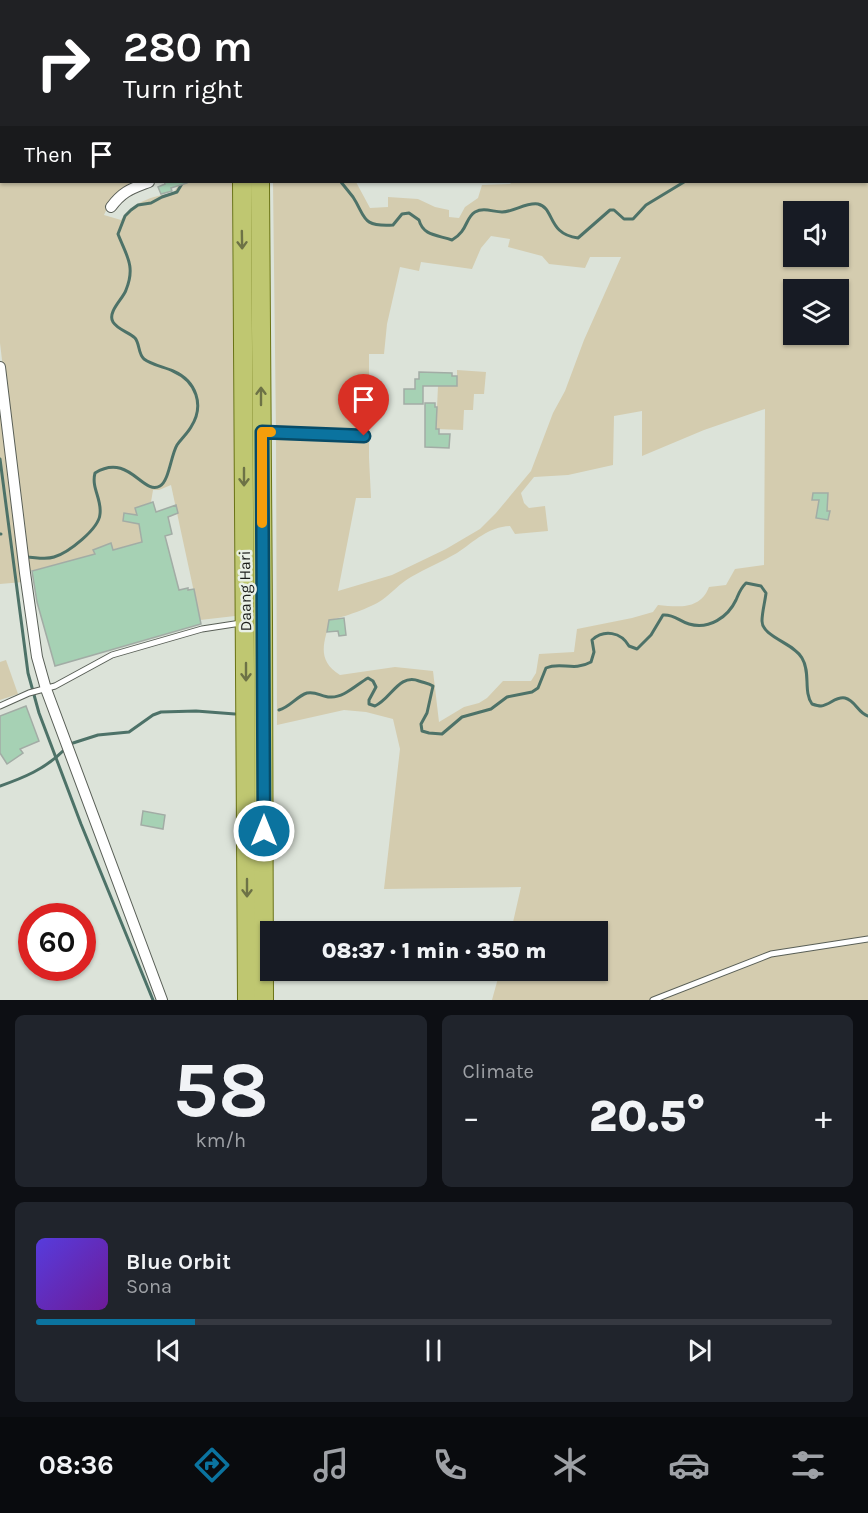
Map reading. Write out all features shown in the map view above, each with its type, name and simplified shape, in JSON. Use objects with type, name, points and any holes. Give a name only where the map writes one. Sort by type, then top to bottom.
[{"type":"main road","name":"Daang Hari","points":[[242,183],[256,443],[245,622],[247,1000]]},
{"type":"main road","name":"Daang Hari","points":[[260,183],[256,443],[264,1000]]},
{"type":"street","points":[[111,207],[129,188],[146,183]]},
{"type":"street","points":[[0,367],[24,573],[42,690],[162,1000]]},
{"type":"lane","points":[[256,443],[364,436]]},
{"type":"lane","points":[[0,706],[29,693],[55,686],[112,655],[202,629],[245,622]]},
{"type":"lane","points":[[653,1000],[771,954],[868,939]]},
{"type":"shaded area","points":[[0,183],[130,183],[108,206],[104,215],[121,220],[137,204],[173,193],[180,183],[235,183],[232,193],[235,616],[200,620],[171,485],[153,490],[151,502],[136,508],[142,542],[27,572],[0,343]]},
{"type":"shaded area","points":[[273,183],[357,183],[370,208],[388,207],[388,197],[418,199],[435,207],[449,210],[449,217],[459,218],[465,207],[478,198],[482,185],[511,183],[868,183],[868,1000],[492,1000],[497,981],[608,981],[608,921],[513,921],[521,887],[384,889],[400,749],[393,719],[366,712],[344,710],[277,725]],"holes":[[[491,236],[510,239],[508,247],[542,256],[549,264],[585,268],[590,257],[621,257],[584,340],[565,391],[553,413],[531,471],[480,529],[446,549],[392,575],[338,591],[356,498],[371,498],[369,354],[384,354],[387,324],[400,267],[419,271],[421,262],[472,269],[481,248]],[[765,409],[764,565],[735,569],[726,585],[709,587],[700,600],[694,603],[681,606],[658,605],[653,612],[577,629],[574,652],[539,654],[536,673],[531,681],[503,681],[487,698],[464,707],[439,722],[433,671],[395,667],[340,675],[332,669],[325,657],[324,644],[330,620],[378,603],[407,579],[457,553],[482,535],[495,529],[510,526],[515,534],[548,531],[545,506],[529,508],[524,503],[521,493],[534,477],[568,475],[613,465],[614,416],[642,411],[642,456],[704,430]]]},
{"type":"shaded area","points":[[457,370],[486,372],[484,394],[474,394],[473,410],[464,410],[463,430],[436,429],[438,386],[457,386]]},
{"type":"shaded area","points":[[0,400],[23,582],[0,584]]},
{"type":"shaded area","points":[[6,660],[18,694],[0,700],[0,662]]},
{"type":"building","points":[[187,183],[161,194],[158,187],[165,184]]},
{"type":"building","points":[[419,372],[452,373],[452,376],[457,376],[457,386],[423,386],[423,404],[404,404],[404,389],[415,389],[415,379],[419,379]]},
{"type":"building","points":[[425,403],[435,403],[437,407],[436,429],[439,429],[439,434],[450,434],[449,448],[425,447]]},
{"type":"building","points":[[813,493],[828,493],[827,511],[830,511],[828,520],[816,518],[819,500],[812,500]]},
{"type":"building","points":[[153,502],[156,512],[176,505],[178,513],[168,517],[172,534],[165,536],[179,590],[194,589],[201,624],[55,666],[37,602],[32,571],[95,554],[93,550],[111,543],[113,550],[142,542],[139,524],[123,521],[124,513],[137,515],[135,508]]},
{"type":"building","points":[[344,618],[346,635],[339,636],[338,631],[327,632],[329,620]]},
{"type":"building","points":[[26,706],[39,741],[20,749],[23,753],[7,764],[0,753],[0,716]]},
{"type":"building","points":[[143,811],[165,815],[163,829],[141,825]]},
{"type":"waterway","points":[[26,557],[47,558],[60,555],[89,533],[100,514],[100,503],[94,484],[95,473],[107,468],[117,468],[126,471],[147,485],[160,486],[166,479],[177,445],[195,419],[198,402],[192,387],[181,375],[144,359],[135,338],[118,327],[112,318],[129,282],[129,261],[118,234],[125,216],[138,205],[151,203],[177,192],[182,183]]},
{"type":"waterway","points":[[342,183],[370,222],[393,225],[402,214],[409,213],[419,220],[428,232],[452,240],[461,233],[475,212],[485,210],[506,212],[534,204],[543,206],[547,210],[561,232],[578,238],[610,210],[614,210],[624,219],[633,219],[646,205],[682,183]]},
{"type":"waterway","points":[[0,459],[28,673],[39,713],[81,824],[153,1000]]},
{"type":"waterway","points":[[279,710],[307,693],[335,697],[368,678],[376,687],[369,700],[369,704],[375,706],[401,684],[412,679],[433,686],[427,713],[421,724],[422,731],[442,734],[462,717],[491,709],[507,697],[532,692],[538,688],[546,668],[578,666],[591,662],[594,652],[592,640],[602,634],[617,635],[629,646],[637,649],[651,635],[663,615],[685,623],[711,624],[728,612],[746,583],[761,586],[766,593],[763,627],[802,658],[805,664],[809,699],[812,704],[821,706],[839,698],[845,698],[868,716]]},
{"type":"waterway","points":[[73,743],[98,735],[129,732],[161,712],[196,711],[235,714]]},
{"type":"waterway","points":[[0,786],[33,772],[49,763],[63,751]]},
{"type":"slow traffic","points":[[262,523],[262,432],[271,432]]},
{"type":"route","points":[[264,831],[262,432],[364,436]]}]
